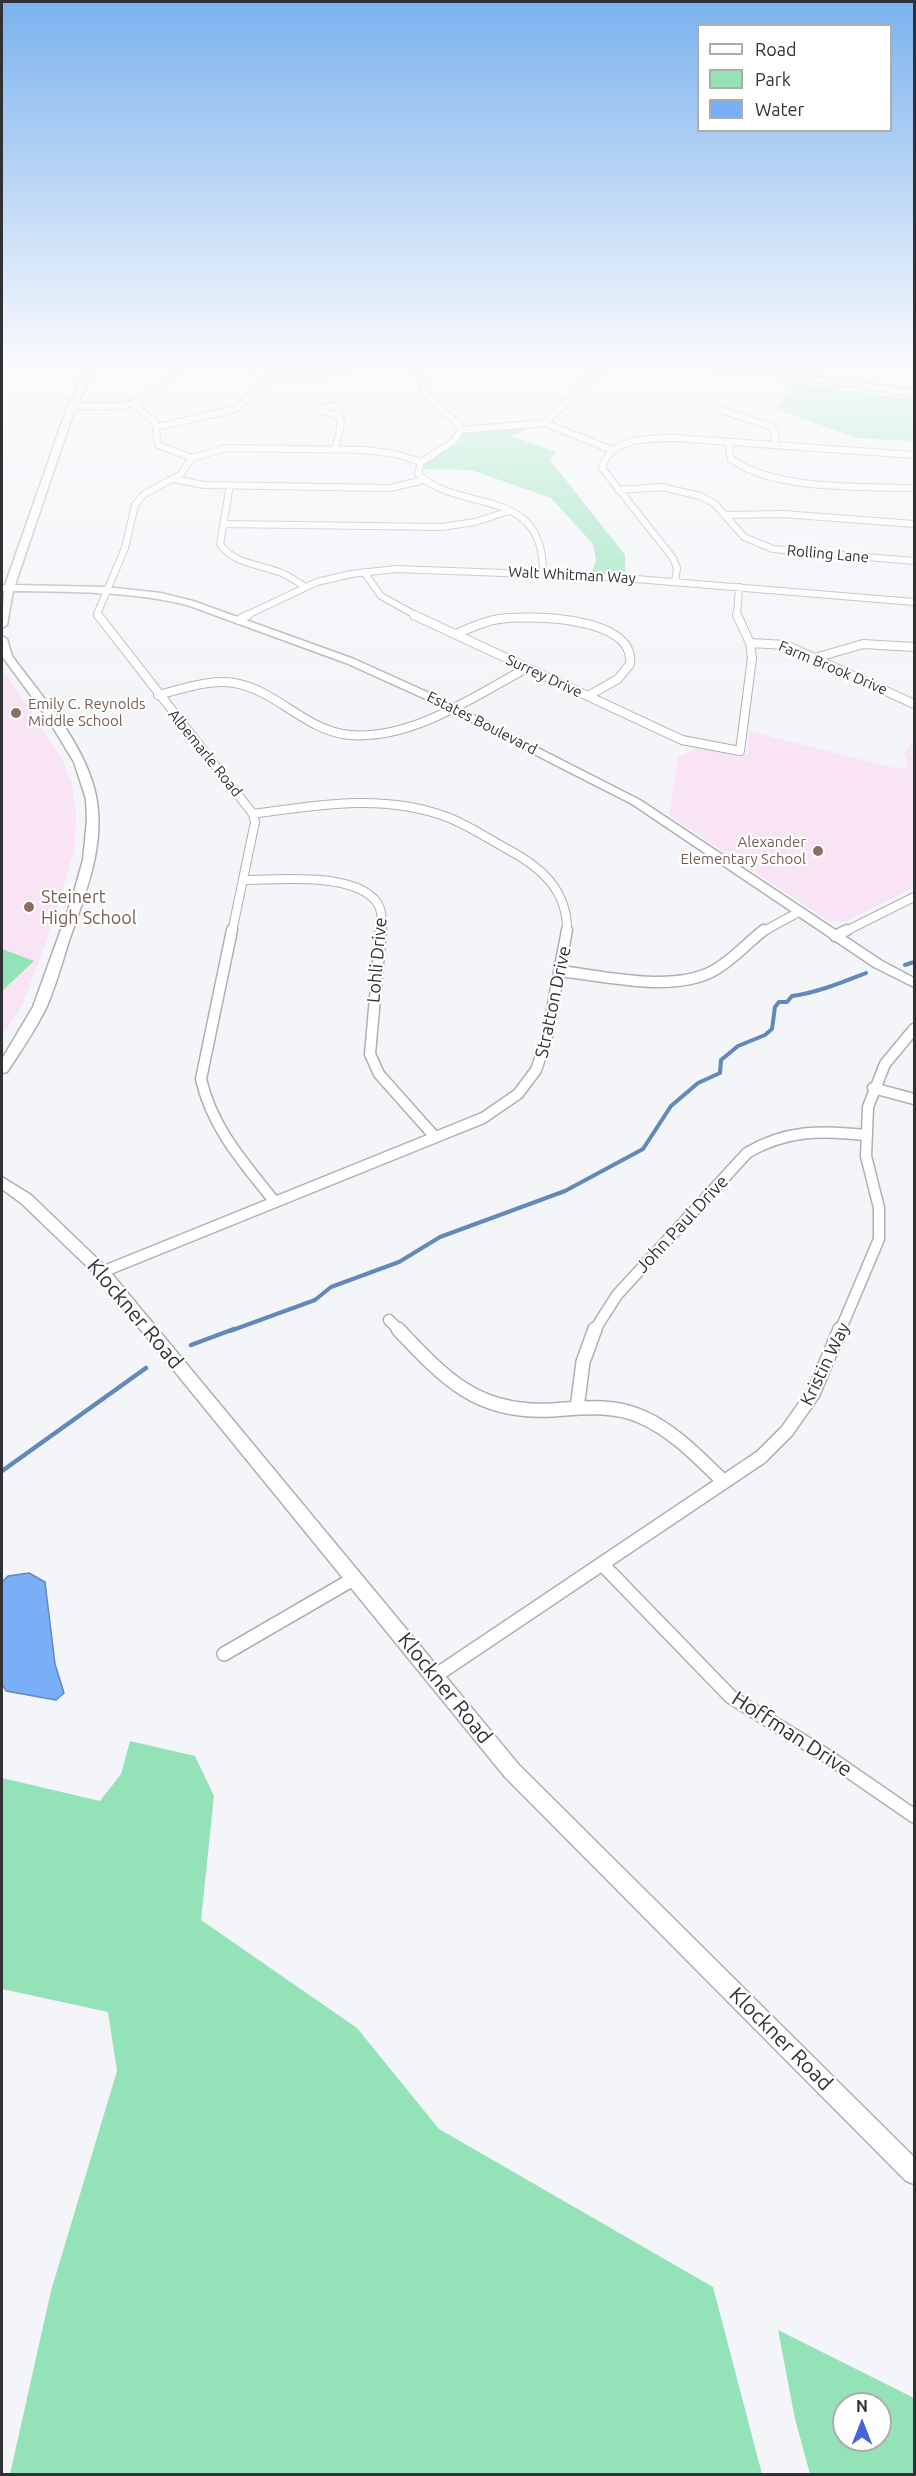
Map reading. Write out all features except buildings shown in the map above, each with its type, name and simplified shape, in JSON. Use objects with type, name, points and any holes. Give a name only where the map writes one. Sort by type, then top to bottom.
[{"type":"street","points":[[2,625],[5,588],[44,482]]},
{"type":"street","name":"Albemarle Road","points":[[169,482],[144,494],[135,505],[125,548],[98,610],[98,618],[253,814],[255,822],[201,1078],[207,1108],[216,1124],[274,1201]]},
{"type":"street","points":[[185,482],[195,484],[390,488],[420,482]]},
{"type":"street","points":[[428,482],[509,511],[528,525],[539,539],[543,552],[543,573]]},
{"type":"street","points":[[612,482],[676,563],[675,582]]},
{"type":"street","points":[[838,482],[915,488]]},
{"type":"street","points":[[230,485],[220,544],[225,552],[279,572],[304,586]]},
{"type":"street","name":"Rolling Lane","points":[[618,490],[651,487],[682,490],[709,500],[744,537],[773,549],[915,561]]},
{"type":"street","points":[[223,524],[442,527],[475,522],[509,511]]},
{"type":"street","points":[[725,515],[783,514],[915,524]]},
{"type":"street","name":"Walt Whitman Way","points":[[239,620],[279,596],[304,586],[364,572],[440,570],[543,573],[915,602]]},
{"type":"street","name":"Surrey Drive","points":[[364,572],[375,590],[389,602],[527,668],[682,740],[740,751],[752,658],[750,643]]},
{"type":"street","points":[[739,587],[737,618],[750,643]]},
{"type":"street","name":"Estates Boulevard","points":[[5,588],[106,590],[177,600],[350,661],[450,707],[636,802],[799,912],[915,984]]},
{"type":"street","points":[[456,634],[481,623],[512,618],[572,621],[604,629],[627,646],[631,658],[630,665],[621,677],[588,696]]},
{"type":"street","points":[[2,639],[7,656],[80,763],[91,797],[93,834],[86,875],[45,993],[31,1023],[2,1069]]},
{"type":"street","points":[[815,658],[842,646],[862,642],[888,642],[915,646]]},
{"type":"street","name":"Farm Brook Drive","points":[[750,643],[779,643],[915,704]]},
{"type":"street","points":[[158,695],[208,683],[237,683],[252,688],[307,724],[327,732],[378,735],[402,730],[527,668]]},
{"type":"street","name":"Stratton Drive","points":[[102,1272],[483,1118],[500,1108],[527,1086],[543,1059],[567,924],[562,900],[556,889],[525,858],[456,820],[417,807],[362,801],[253,814]]},
{"type":"street","name":"Lohli Drive","points":[[243,880],[349,885],[366,891],[379,903],[382,916],[370,1054],[379,1074],[435,1137]]},
{"type":"street","points":[[836,936],[915,897]]},
{"type":"street","points":[[560,971],[666,981],[691,979],[719,967],[768,925],[799,912]]},
{"type":"street","name":"Kristin Way","points":[[435,1676],[761,1457],[801,1413],[813,1394],[874,1257],[881,1223],[866,1156],[865,1135],[873,1088],[885,1064],[915,1029]]},
{"type":"street","points":[[873,1088],[915,1100]]},
{"type":"street","name":"John Paul Drive","points":[[577,1408],[583,1356],[598,1320],[617,1295],[747,1153],[760,1144],[791,1133],[825,1131],[865,1135]]},
{"type":"street","name":"Klockner Road","points":[[2,1182],[26,1199],[102,1272],[512,1771],[915,2173]]},
{"type":"street","points":[[388,1320],[454,1384],[484,1402],[519,1410],[621,1409],[653,1420],[673,1434],[724,1482]]},
{"type":"street","name":"Hoffman Drive","points":[[602,1564],[731,1697],[839,1763],[915,1816]]},
{"type":"street","points":[[224,1654],[355,1578]]},
{"type":"shaded area","name":"Steinert High School","points":[[2,668],[61,757],[71,781],[76,813],[75,848],[46,942],[21,1008],[2,1036]]},
{"type":"shaded area","name":"Alexander Elementary School","points":[[749,731],[898,769],[908,767],[904,752],[914,740],[914,887],[847,921],[829,921],[669,815],[678,757],[696,749],[747,754]]},
{"type":"green space","points":[[504,482],[567,482],[625,555],[625,575],[592,572],[596,560],[593,544],[551,498]]},
{"type":"green space","points":[[2,949],[34,961],[2,991]]},
{"type":"green space","points":[[130,1741],[195,1756],[214,1796],[201,1920],[357,2028],[439,2129],[713,2287],[762,2474],[10,2474],[51,2291],[117,2071],[108,2012],[2,1989],[2,1778],[100,1801],[121,1774]]},
{"type":"green space","points":[[778,2330],[914,2398],[914,2474],[810,2474],[795,2419]]},
{"type":"water","points":[[29,1573],[45,1582],[55,1664],[64,1693],[56,1700],[6,1691],[2,1684],[2,1582],[8,1576]]},
{"type":"waterway","points":[[905,965],[914,962]]},
{"type":"waterway","points":[[230,1331],[315,1300],[331,1287],[399,1262],[440,1237],[565,1191],[643,1149],[671,1106],[698,1083],[720,1073],[721,1060],[738,1046],[765,1035],[772,1029],[775,1007],[779,1002],[787,1002],[792,996],[820,990],[866,973]]},
{"type":"waterway","points":[[191,1345],[234,1329]]},
{"type":"waterway","points":[[2,1471],[146,1368]]},
{"type":"place","name":"Emily C. Reynolds Middle School","points":[[16,713]]},
{"type":"place","name":"Alexander Elementary School","points":[[818,851]]},
{"type":"place","name":"Steinert High School","points":[[29,907]]}]
